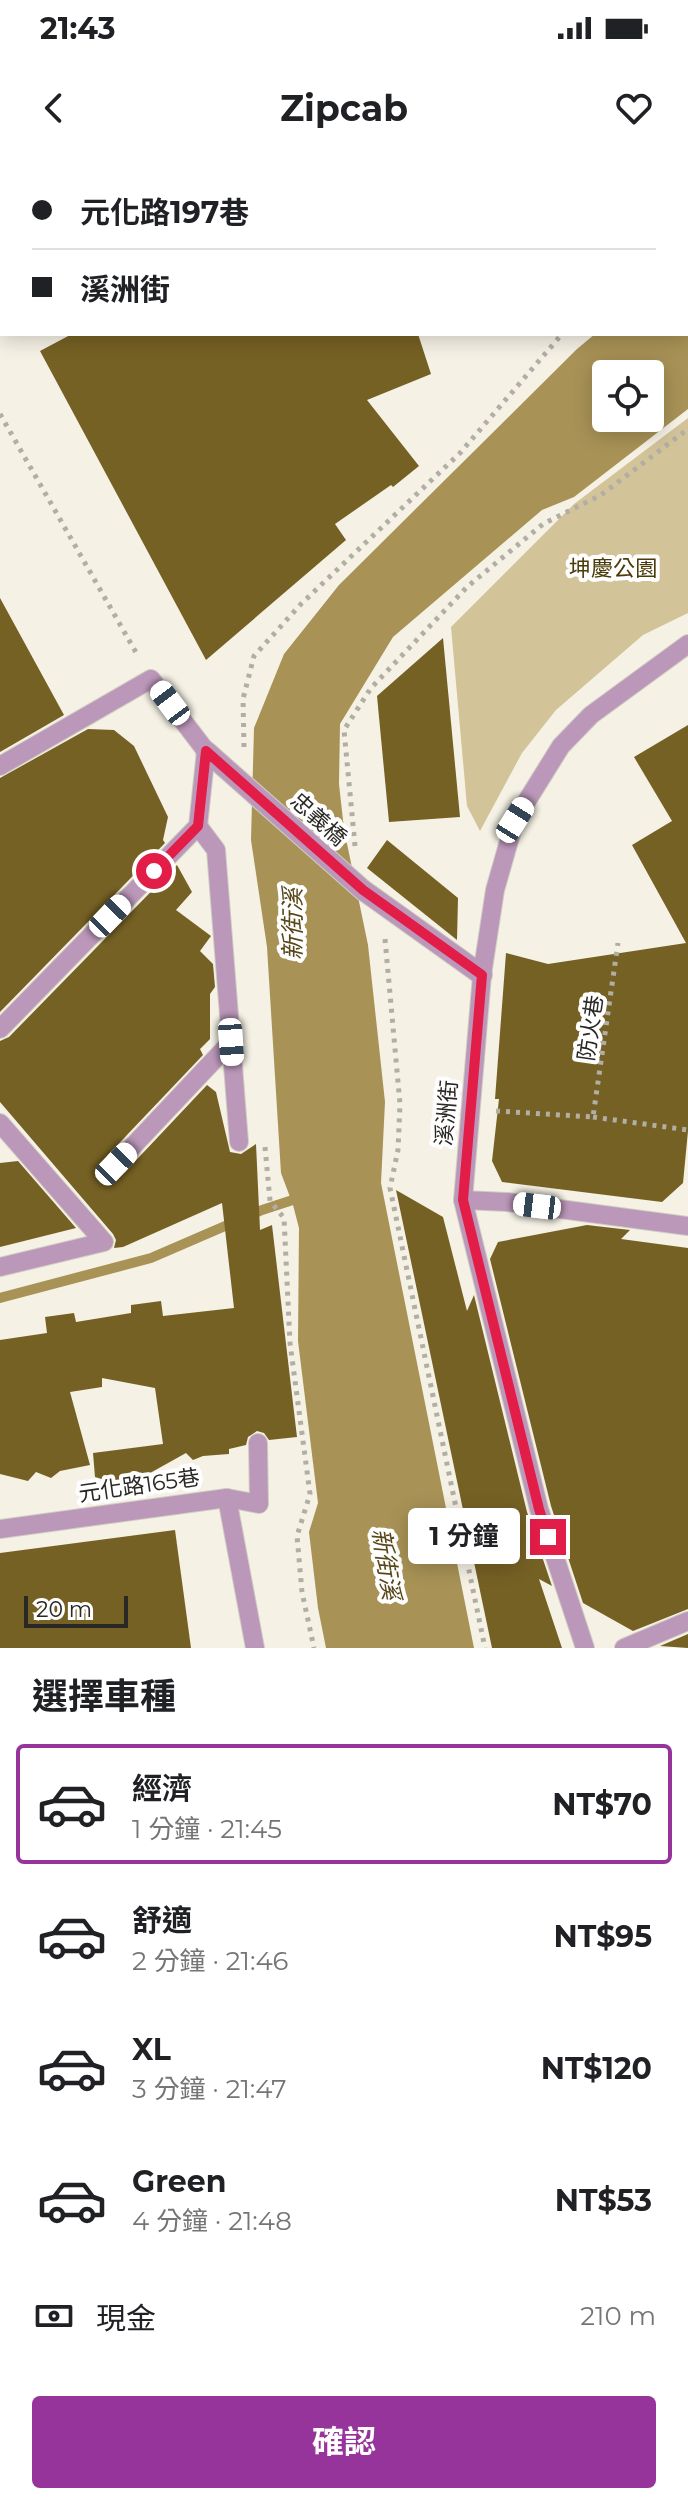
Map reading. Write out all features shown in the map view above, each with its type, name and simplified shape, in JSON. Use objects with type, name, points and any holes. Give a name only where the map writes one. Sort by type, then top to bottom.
[{"type":"street","name":"忠義橋","points":[[206,751],[369,894],[482,975]]},
{"type":"lane","name":"溪洲街","points":[[585,1648],[539,1509],[463,1200],[482,975],[495,890],[515,820],[561,746],[591,715],[688,644]]},
{"type":"lane","points":[[0,766],[151,679],[206,751],[198,826],[0,1029]]},
{"type":"lane","points":[[198,826],[216,850],[239,1142]]},
{"type":"lane","points":[[116,1164],[231,1042]]},
{"type":"lane","points":[[0,1123],[104,1242],[0,1267]]},
{"type":"lane","points":[[463,1200],[507,1202],[688,1226]]},
{"type":"lane","points":[[227,1498],[259,1504],[258,1443]]},
{"type":"lane","name":"元化路165巷","points":[[0,1529],[227,1498],[255,1648]]},
{"type":"lane","points":[[624,1648],[688,1621]]},
{"type":"path","points":[[241,782],[243,699],[254,656],[301,604],[460,453],[560,336]]},
{"type":"path","points":[[0,414],[151,679]]},
{"type":"path","points":[[355,852],[344,730],[371,688],[467,587],[543,524],[601,495],[688,429]]},
{"type":"path","points":[[369,894],[388,950],[400,1104],[398,1150],[390,1188],[485,1648]]},
{"type":"path","name":"防火巷","points":[[593,1117],[618,943]]},
{"type":"path","points":[[471,1110],[593,1117],[688,1130]]},
{"type":"path","points":[[264,1138],[270,1201],[284,1218],[290,1343],[310,1494],[297,1536],[302,1592],[314,1648]]},
{"type":"green space","name":"坤慶公園","points":[[688,418],[688,613],[643,635],[556,710],[522,753],[480,831],[467,806],[451,627],[574,504]]},
{"type":"water","name":"新街溪","points":[[593,336],[688,336],[688,409],[664,428],[664,360],[592,360],[592,432],[658,432],[574,497],[542,510],[393,637],[340,724],[339,784],[344,829],[368,945],[385,1102],[381,1183],[474,1648],[326,1648],[318,1608],[309,1532],[318,1503],[298,1341],[299,1228],[281,1173],[267,947],[251,840],[254,728],[284,654],[339,585]]},
{"type":"building","points":[[68,336],[419,336],[431,374],[367,400],[419,466],[393,487],[391,485],[335,524],[346,540],[206,660],[40,351]]},
{"type":"building","points":[[0,598],[64,715],[0,752]]},
{"type":"building","points":[[443,638],[460,817],[389,822],[377,696]]},
{"type":"building","points":[[688,725],[688,1131],[683,1183],[662,1202],[502,1182],[492,1161],[499,1099],[495,1099],[506,953],[548,964],[686,943],[632,845],[672,821],[634,757]]},
{"type":"building","points":[[88,729],[114,730],[134,746],[168,817],[165,843],[0,1012],[0,778]]},
{"type":"building","points":[[387,840],[458,898],[457,940],[367,868]]},
{"type":"building","points":[[177,865],[192,892],[176,910],[211,936],[200,951],[213,964],[215,987],[210,994],[210,1039],[200,1049],[203,1055],[107,1156],[104,1167],[112,1175],[125,1172],[207,1085],[216,1092],[230,1152],[241,1154],[256,1144],[260,1230],[272,1225],[297,1437],[269,1440],[264,1433],[257,1431],[248,1437],[246,1445],[229,1449],[229,1454],[193,1460],[186,1453],[134,1482],[118,1484],[95,1477],[93,1453],[163,1444],[155,1388],[102,1378],[102,1387],[70,1392],[90,1465],[60,1471],[51,1478],[36,1472],[28,1481],[0,1474],[0,1340],[47,1333],[45,1317],[74,1313],[76,1322],[131,1313],[131,1305],[161,1301],[163,1316],[234,1308],[222,1203],[123,1247],[114,1248],[116,1240],[113,1234],[0,1102],[0,1041],[9,1037]]},
{"type":"building","points":[[18,1161],[76,1228],[0,1247],[0,1163]]},
{"type":"building","points":[[396,1190],[443,1217],[467,1311],[474,1295],[527,1512],[552,1586],[539,1579],[562,1648],[492,1648]]},
{"type":"building","points":[[587,1225],[630,1230],[621,1239],[688,1248],[688,1609],[633,1631],[583,1603],[551,1506],[490,1259],[498,1242]]},
{"type":"building","points":[[175,1530],[191,1648],[0,1648],[0,1553]]},
{"type":"building","points":[[688,1634],[688,1648],[660,1646]]},
{"type":"waterway","points":[[0,1298],[151,1258],[262,1210],[305,1196]]},
{"type":"route","points":[[154,871],[198,826],[206,751],[363,890],[482,975],[463,1200],[548,1537]]}]
